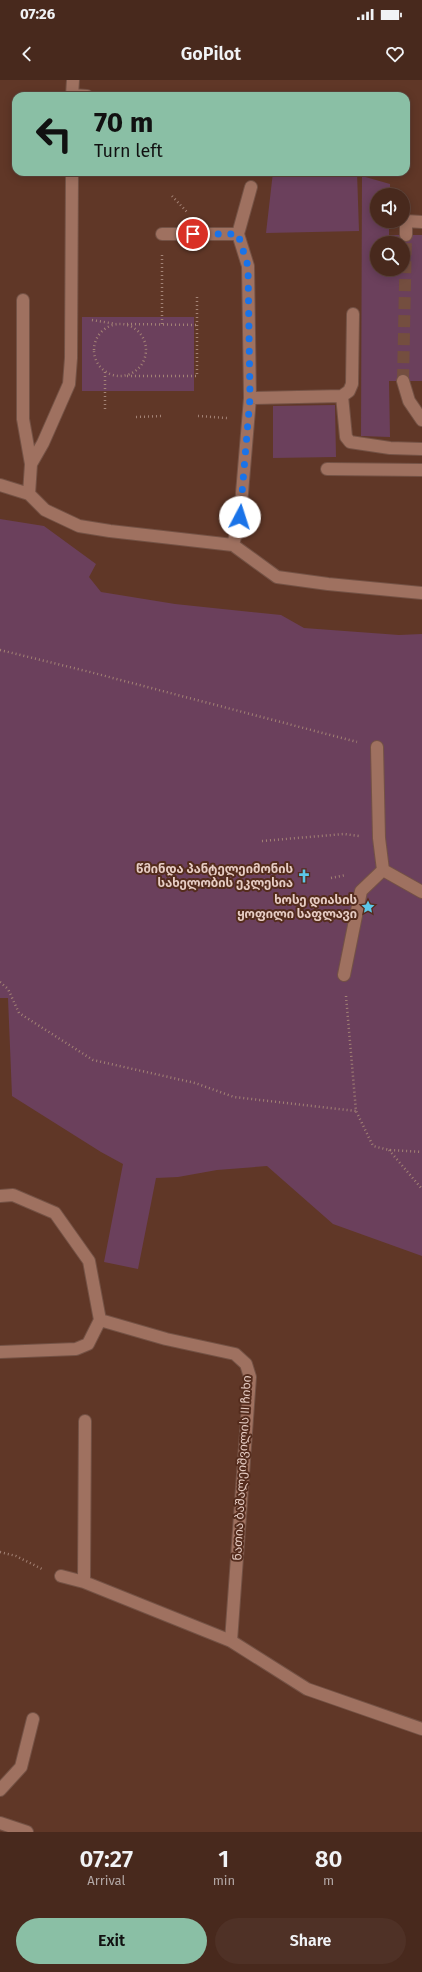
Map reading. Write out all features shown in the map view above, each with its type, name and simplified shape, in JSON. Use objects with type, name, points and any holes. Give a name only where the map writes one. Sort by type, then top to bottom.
[{"type":"street","points":[[72,92],[73,80]]},
{"type":"street","points":[[31,464],[43,443],[69,384],[72,176]]},
{"type":"street","points":[[233,545],[240,517],[250,398],[248,266],[238,234],[251,187]]},
{"type":"street","points":[[406,235],[406,221],[422,222]]},
{"type":"street","points":[[162,234],[238,234]]},
{"type":"street","points":[[23,300],[23,419],[31,464],[29,494]]},
{"type":"street","points":[[250,398],[342,396],[349,391],[352,384],[353,314]]},
{"type":"street","points":[[403,381],[410,401],[422,420]]},
{"type":"street","points":[[342,396],[346,437],[350,442],[390,448],[422,450]]},
{"type":"street","points":[[327,470],[422,470]]},
{"type":"street","points":[[0,485],[29,494],[45,510],[79,526],[233,545],[277,577],[328,584],[422,592]]},
{"type":"street","points":[[377,747],[379,838],[382,870]]},
{"type":"street","points":[[382,870],[422,892]]},
{"type":"street","points":[[344,974],[361,891],[382,870]]},
{"type":"street","points":[[0,1196],[13,1195],[55,1213],[89,1261],[100,1320],[88,1344],[76,1350],[0,1352]]},
{"type":"street","name":"ნათია ბაშალეიშვილის II ჩიხი","points":[[100,1320],[166,1339],[235,1354],[246,1364],[250,1377],[232,1641]]},
{"type":"street","points":[[84,1582],[85,1421]]},
{"type":"street","points":[[61,1576],[84,1582],[232,1641],[307,1689],[422,1729]]},
{"type":"street","points":[[0,1790],[21,1768],[33,1719]]},
{"type":"street","points":[[0,1823],[26,1832]]},
{"type":"path","points":[[172,196],[175,199]]},
{"type":"path","points":[[162,234],[162,324]]},
{"type":"path","points":[[197,294],[197,325],[197,376],[118,376],[105,372],[97,363],[94,355],[94,346],[102,331],[110,326],[119,324],[197,325]]},
{"type":"path","points":[[71,319],[89,319],[119,324],[135,329],[145,342],[146,351],[141,366],[127,376],[118,376]]},
{"type":"path","points":[[105,372],[105,412]]},
{"type":"path","points":[[136,416],[162,416]]},
{"type":"path","points":[[198,416],[248,420]]},
{"type":"path","points":[[0,650],[377,747]]},
{"type":"path","points":[[262,841],[344,834],[379,838]]},
{"type":"path","points":[[344,974],[356,1111],[373,1146],[389,1150],[422,1152]]},
{"type":"path","points":[[0,982],[8,989],[19,1013],[94,1060],[195,1083],[234,1097],[356,1111]]},
{"type":"path","points":[[389,1150],[422,1189]]},
{"type":"path","points":[[0,1552],[16,1556],[44,1570],[61,1576]]},
{"type":"shaded area","points":[[273,176],[357,176],[359,231],[266,233]]},
{"type":"shaded area","points":[[362,176],[390,184],[390,188],[370,188],[370,228],[389,228],[389,235],[422,235],[422,381],[389,381],[390,437],[361,436]]},
{"type":"shaded area","points":[[82,317],[194,317],[194,391],[82,391]]},
{"type":"shaded area","points":[[335,405],[336,457],[273,458],[273,406]]},
{"type":"shaded area","points":[[0,519],[44,526],[96,564],[89,577],[101,592],[175,604],[281,615],[304,628],[399,635],[422,634],[422,1256],[333,1224],[267,1166],[217,1170],[178,1177],[156,1178],[138,1269],[104,1262],[123,1164],[101,1152],[12,1096],[8,998],[0,998]]},
{"type":"tunnel","points":[[403,381],[406,235]]},
{"type":"place","name":"წმინდა პანტელეიმონის სახელობის ეკლესია","points":[[304,876]]},
{"type":"place","name":"ხოსე დიასის ყოფილი საფლავი","points":[[368,907]]},
{"type":"route","points":[[193,234],[238,234],[248,266],[250,398],[240,517]]}]
